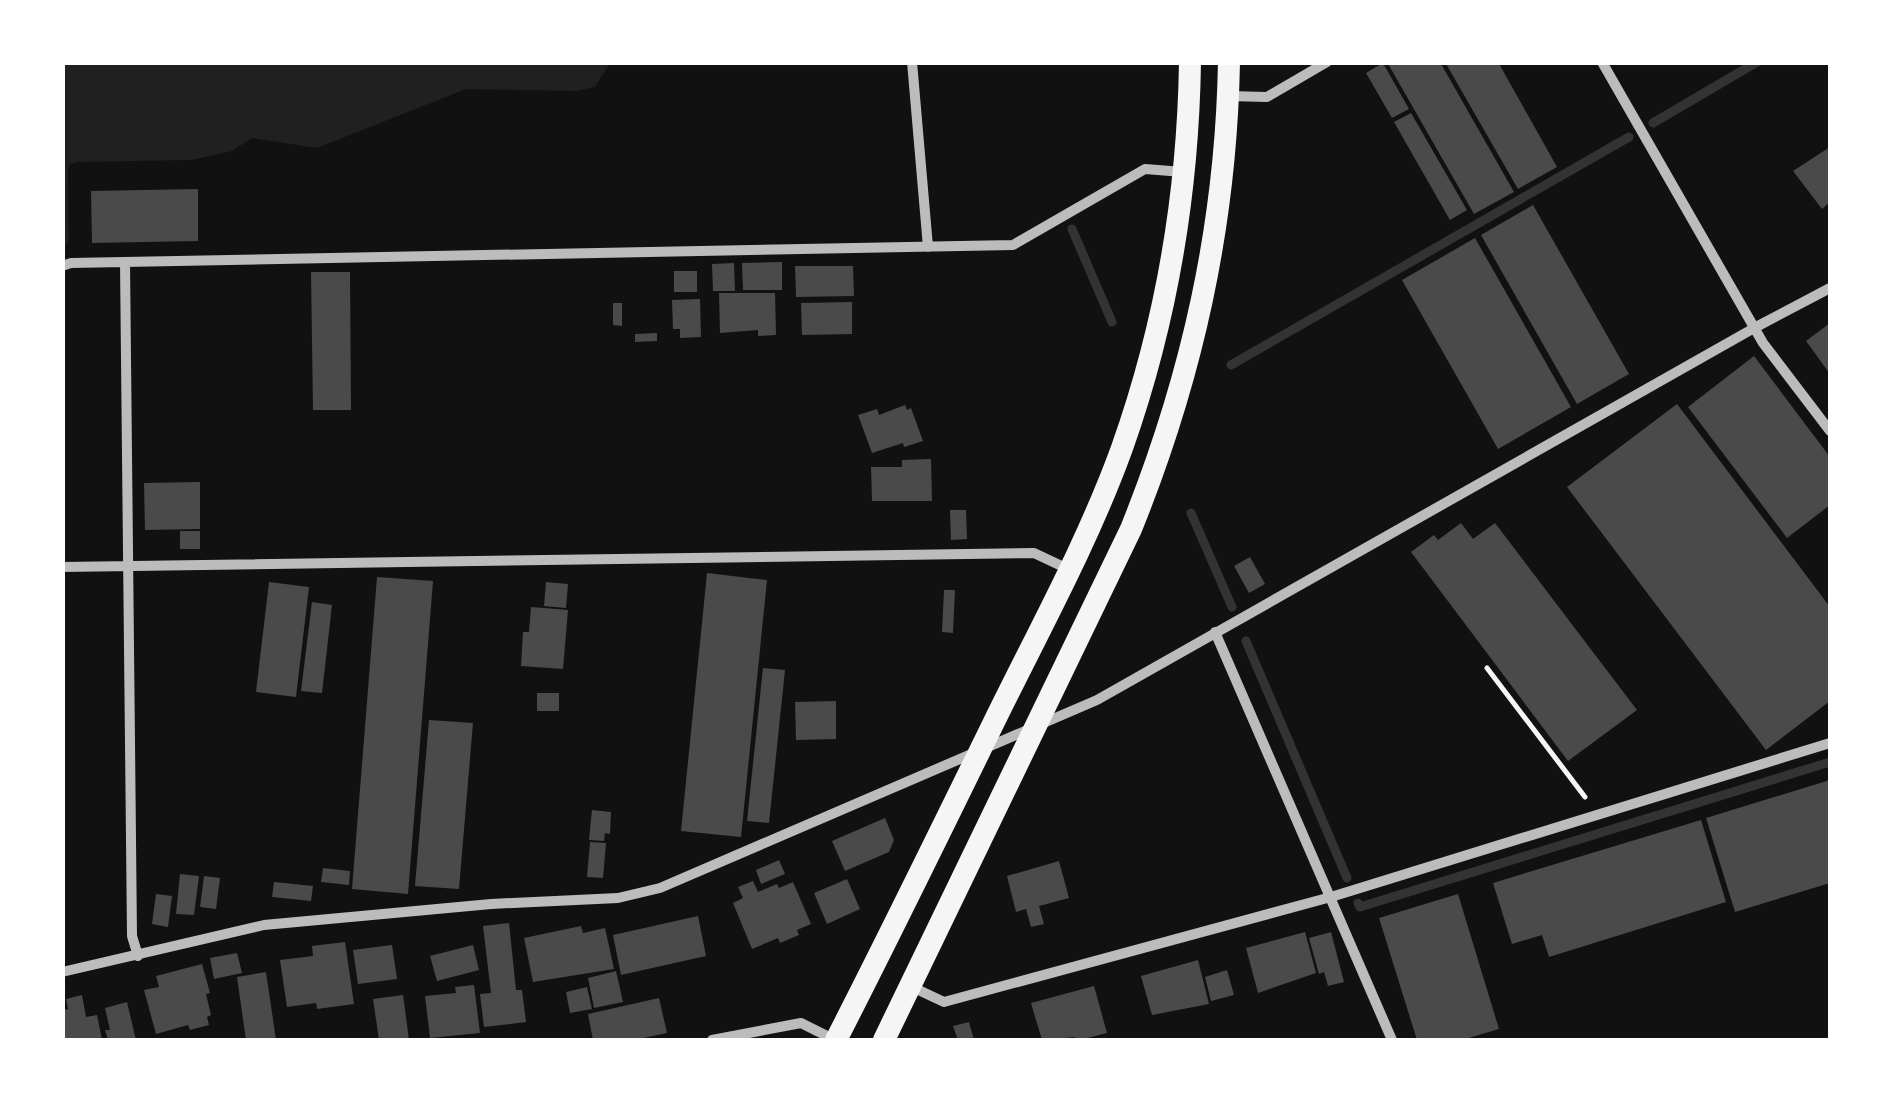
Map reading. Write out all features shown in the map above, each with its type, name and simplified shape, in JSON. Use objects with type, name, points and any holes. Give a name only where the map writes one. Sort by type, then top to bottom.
[{"type":"main road","points":[[836,1040],[1069,569],[1121,449],[1143,384],[1174,248],[1184,172],[1190,62]]},
{"type":"main road","points":[[884,1040],[1131,530],[1180,394],[1213,254],[1223,183],[1229,62]]},
{"type":"street","points":[[912,62],[928,247]]},
{"type":"street","points":[[1228,96],[1267,98],[1327,62]]},
{"type":"street","points":[[1602,62],[1763,342],[1830,432]]},
{"type":"street","points":[[62,266],[1014,246],[1145,168],[1184,172]]},
{"type":"street","points":[[125,262],[132,936],[138,956]]},
{"type":"street","points":[[62,972],[264,925],[640,894],[1097,700],[1830,288]]},
{"type":"street","points":[[62,567],[1034,553],[1069,569]]},
{"type":"street","points":[[1214,632],[1392,1040]]},
{"type":"street","points":[[909,986],[944,1002],[1331,897],[1830,744]]},
{"type":"street","points":[[712,1040],[802,1024],[836,1040]]},
{"type":"path","points":[[1487,668],[1597,813]]},
{"type":"shaded area","points":[[63,62],[610,63],[595,87],[577,91],[466,89],[317,148],[252,138],[232,151],[191,160],[70,164],[69,239],[63,252]]},
{"type":"building","points":[[1387,62],[1440,62],[1514,192],[1474,214]]},
{"type":"building","points":[[1445,62],[1498,62],[1557,167],[1518,189]]},
{"type":"building","points":[[1383,63],[1409,109],[1392,118],[1366,73]]},
{"type":"building","points":[[1411,113],[1467,210],[1450,220],[1394,122]]},
{"type":"building","points":[[1830,147],[1830,202],[1822,209],[1793,171]]},
{"type":"building","points":[[198,189],[198,241],[92,243],[91,191]]},
{"type":"building","points":[[1533,205],[1629,374],[1577,404],[1481,235]]},
{"type":"building","points":[[1475,238],[1571,407],[1498,449],[1402,280]]},
{"type":"building","points":[[782,262],[782,290],[743,290],[742,263]]},
{"type":"building","points":[[734,263],[735,291],[713,291],[712,264]]},
{"type":"building","points":[[795,266],[853,266],[854,296],[796,297]]},
{"type":"building","points":[[674,271],[697,271],[697,292],[674,292]]},
{"type":"building","points":[[311,272],[350,272],[351,410],[313,410]]},
{"type":"building","points":[[719,293],[775,293],[776,335],[758,336],[758,330],[720,333]]},
{"type":"building","points":[[700,299],[701,337],[680,338],[680,329],[673,329],[672,300]]},
{"type":"building","points":[[852,302],[852,334],[802,335],[801,303]]},
{"type":"building","points":[[613,303],[622,303],[622,326],[613,325]]},
{"type":"building","points":[[1830,323],[1830,374],[1806,341]]},
{"type":"building","points":[[657,333],[657,341],[635,342],[635,334]]},
{"type":"building","points":[[1754,356],[1830,457],[1830,505],[1787,538],[1688,407]]},
{"type":"building","points":[[1677,404],[1830,607],[1830,701],[1766,750],[1567,487]]},
{"type":"building","points":[[905,405],[907,410],[911,408],[923,441],[872,453],[858,415],[877,409],[879,415]]},
{"type":"building","points":[[931,459],[932,501],[872,501],[871,467],[902,467],[902,460]]},
{"type":"building","points":[[200,482],[200,529],[145,530],[144,483]]},
{"type":"building","points":[[950,510],[966,510],[967,539],[951,540]]},
{"type":"building","points":[[1461,523],[1473,539],[1495,523],[1637,710],[1568,761],[1411,552],[1434,535],[1438,540]]},
{"type":"building","points":[[180,531],[200,531],[200,549],[180,549]]},
{"type":"building","points":[[1250,557],[1265,584],[1249,593],[1234,566]]},
{"type":"building","points":[[707,573],[767,580],[741,837],[681,831]]},
{"type":"building","points":[[377,577],[433,581],[408,894],[352,889]]},
{"type":"building","points":[[269,582],[309,587],[296,697],[256,692]]},
{"type":"building","points":[[546,582],[568,584],[566,608],[544,606]]},
{"type":"building","points":[[944,590],[955,590],[953,633],[942,632]]},
{"type":"building","points":[[312,602],[332,605],[322,693],[301,691]]},
{"type":"building","points":[[531,607],[568,610],[563,669],[521,666],[523,632],[529,632]]},
{"type":"building","points":[[763,668],[785,670],[769,823],[747,821]]},
{"type":"building","points":[[537,693],[559,693],[559,711],[537,711]]},
{"type":"building","points":[[836,701],[836,739],[796,740],[795,702]]},
{"type":"building","points":[[429,720],[473,723],[459,889],[415,886]]},
{"type":"building","points":[[1830,780],[1830,883],[1735,912],[1706,818]]},
{"type":"building","points":[[592,810],[611,812],[610,834],[605,833],[604,841],[589,840]]},
{"type":"building","points":[[885,818],[894,840],[889,852],[845,871],[832,841]]},
{"type":"building","points":[[1701,820],[1726,902],[1549,957],[1542,935],[1512,944],[1493,883]]},
{"type":"building","points":[[590,842],[606,843],[603,878],[587,877]]},
{"type":"building","points":[[779,860],[785,874],[761,884],[756,870]]},
{"type":"building","points":[[1059,861],[1069,898],[1039,906],[1044,924],[1031,927],[1026,909],[1016,912],[1007,876]]},
{"type":"building","points":[[323,868],[350,871],[349,885],[321,882]]},
{"type":"building","points":[[180,874],[199,876],[194,915],[176,914]]},
{"type":"building","points":[[204,876],[220,878],[216,909],[200,907]]},
{"type":"building","points":[[847,879],[860,909],[827,924],[814,893]]},
{"type":"building","points":[[753,881],[758,892],[793,882],[811,924],[797,930],[799,935],[780,943],[778,938],[752,949],[733,903],[743,898],[738,887]]},
{"type":"building","points":[[274,882],[313,886],[311,901],[272,897]]},
{"type":"building","points":[[156,894],[172,896],[168,927],[152,924]]},
{"type":"building","points":[[1458,894],[1499,1029],[1462,1040],[1417,1040],[1379,918]]},
{"type":"building","points":[[698,916],[706,956],[621,975],[613,935]]},
{"type":"building","points":[[509,923],[516,990],[522,990],[526,1022],[484,1027],[480,994],[491,993],[483,926]]},
{"type":"building","points":[[581,926],[583,933],[605,928],[614,969],[533,982],[524,938]]},
{"type":"building","points":[[1305,932],[1316,973],[1258,993],[1246,948]]},
{"type":"building","points":[[1331,932],[1344,982],[1328,986],[1324,972],[1319,974],[1309,938]]},
{"type":"building","points":[[345,942],[354,1004],[317,1009],[316,1003],[287,1007],[280,960],[313,956],[312,946]]},
{"type":"building","points":[[392,945],[397,979],[358,984],[353,950]]},
{"type":"building","points":[[473,945],[479,970],[437,981],[430,956]]},
{"type":"building","points":[[237,953],[242,973],[214,979],[210,958]]},
{"type":"building","points":[[1198,960],[1209,1004],[1152,1015],[1141,976]]},
{"type":"building","points":[[202,964],[210,993],[206,994],[209,1025],[190,1030],[188,1025],[156,1034],[144,990],[159,987],[156,976]]},
{"type":"building","points":[[1227,970],[1234,995],[1211,1001],[1205,977]]},
{"type":"building","points":[[616,971],[623,1002],[594,1008],[588,978]]},
{"type":"building","points":[[266,972],[276,1040],[246,1040],[237,977]]},
{"type":"building","points":[[474,985],[480,1033],[430,1038],[425,996],[456,993],[455,987]]},
{"type":"building","points":[[1094,986],[1107,1033],[1080,1040],[1042,1040],[1031,1003]]},
{"type":"building","points":[[587,987],[592,1009],[570,1013],[566,992]]},
{"type":"building","points":[[82,995],[86,1017],[97,1015],[102,1040],[62,1040],[66,999]]},
{"type":"building","points":[[403,995],[409,1040],[379,1040],[373,999]]},
{"type":"building","points":[[659,998],[667,1033],[634,1040],[593,1040],[588,1014]]},
{"type":"building","points":[[127,1002],[136,1040],[108,1040],[105,1008]]},
{"type":"building","points":[[969,1022],[974,1040],[958,1040],[953,1026]]},
{"type":"waterway","points":[[1653,123],[1757,62]]},
{"type":"waterway","points":[[1231,365],[1629,137]]},
{"type":"waterway","points":[[1072,229],[1112,322]]},
{"type":"waterway","points":[[1191,513],[1232,607]]},
{"type":"waterway","points":[[1246,641],[1347,878]]},
{"type":"waterway","points":[[1358,903],[1360,907],[1830,762]]}]
